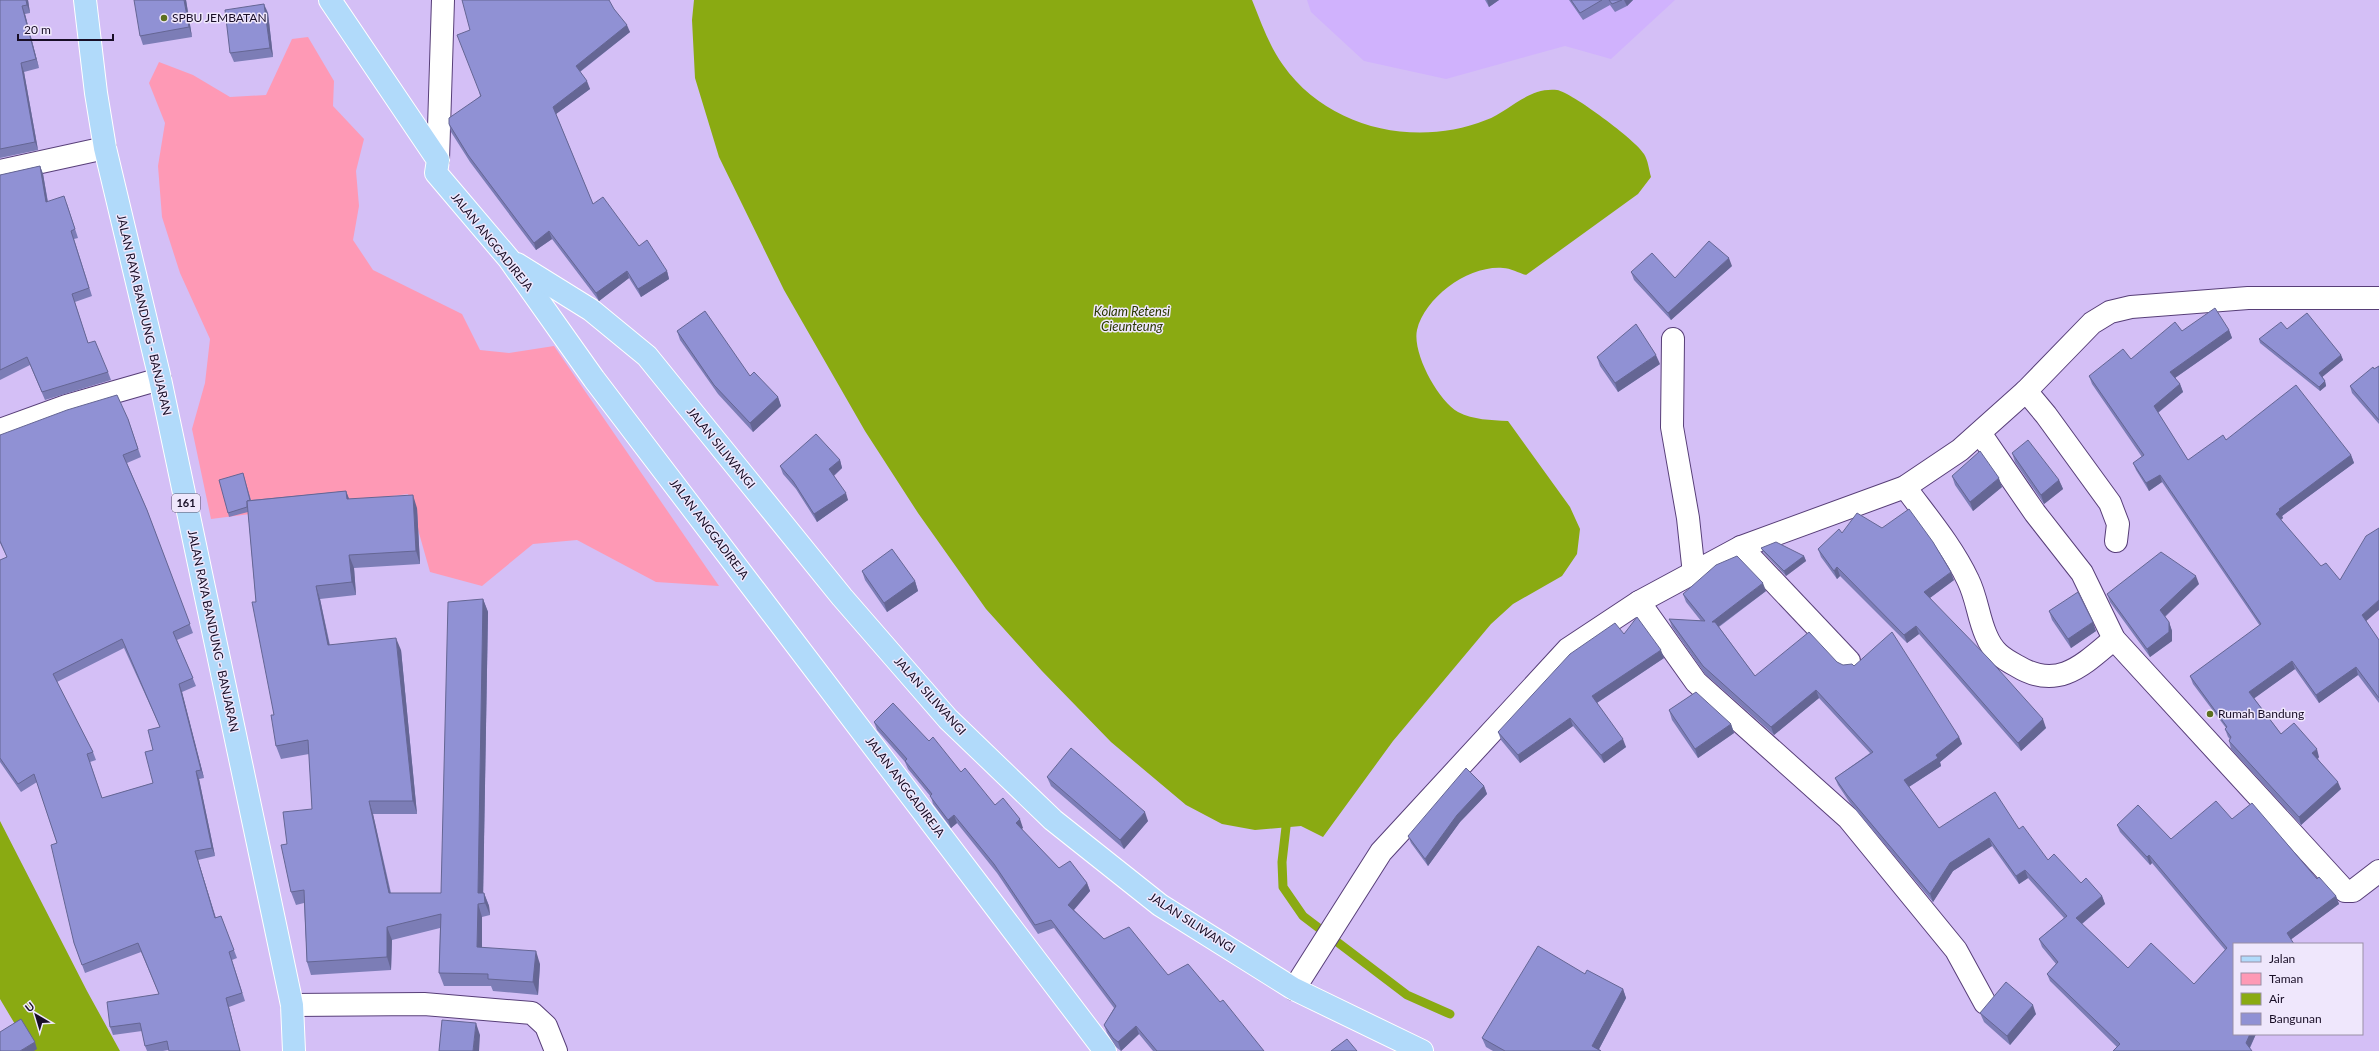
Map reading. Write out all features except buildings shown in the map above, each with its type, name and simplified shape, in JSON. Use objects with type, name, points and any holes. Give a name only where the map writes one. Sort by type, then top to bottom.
[{"type":"main road","name":"JALAN RAYA BANDUNG - BANJARAN","points":[[85,0],[96,93],[105,148],[160,379],[292,1005],[294,1051]]},
{"type":"main road","name":"JALAN ANGGADIREJA","points":[[330,0],[438,160],[436,174],[509,259],[594,379],[1101,1050]]},
{"type":"main road","name":"JALAN SILIWANGI","points":[[509,259],[591,310],[647,356],[842,597],[948,718],[1053,820],[1160,905],[1294,989],[1422,1051]]},
{"type":"street","points":[[438,160],[443,0]]},
{"type":"street","points":[[0,171],[105,148]]},
{"type":"street","points":[[1294,989],[1381,852],[1568,649],[1639,602],[1694,574],[1741,547],[1905,487],[1960,450],[1980,433],[2026,390],[2092,323],[2110,312],[2131,307],[2248,298],[2379,298]]},
{"type":"street","points":[[1673,338],[1672,427],[1688,518],[1694,574]]},
{"type":"street","points":[[0,430],[66,406],[160,379]]},
{"type":"street","points":[[2026,390],[2110,503],[2118,524],[2116,541]]},
{"type":"street","points":[[1980,433],[2035,513],[2082,573],[2114,638],[2345,891],[2353,891],[2379,870]]},
{"type":"street","points":[[1905,487],[1948,546],[1968,580],[1986,635],[1998,656],[2030,674],[2055,677],[2079,668],[2114,638]]},
{"type":"street","points":[[1741,547],[1849,661]]},
{"type":"street","points":[[1639,602],[1696,682],[1848,818],[1956,950],[1985,1003]]},
{"type":"street","points":[[292,1005],[428,1004],[532,1013],[546,1026],[556,1051]]},
{"type":"shaded area","points":[[1307,0],[1675,0],[1611,59],[1565,46],[1446,79],[1364,61],[1311,12]]},
{"type":"green space","points":[[308,37],[334,81],[333,106],[364,139],[356,171],[359,206],[353,240],[373,270],[462,314],[480,350],[509,353],[554,346],[719,586],[656,582],[577,540],[533,544],[482,586],[430,572],[408,494],[211,519],[192,429],[205,383],[210,339],[180,273],[162,217],[158,166],[165,123],[149,83],[159,62],[193,75],[230,97],[266,95],[292,39]]},
{"type":"water","name":"Kolam Retensi Cieunteung","points":[[694,0],[1252,0],[1269,42],[1283,65],[1302,87],[1324,105],[1349,118],[1375,127],[1403,132],[1431,132],[1459,128],[1486,120],[1537,92],[1557,90],[1576,99],[1603,118],[1629,139],[1644,154],[1651,177],[1638,194],[1526,275],[1506,268],[1490,268],[1476,272],[1450,286],[1439,295],[1429,306],[1422,318],[1417,330],[1418,351],[1428,376],[1442,398],[1450,406],[1464,415],[1488,420],[1508,421],[1570,507],[1580,529],[1577,554],[1562,576],[1513,604],[1491,624],[1393,741],[1323,837],[1301,826],[1255,830],[1222,824],[1186,805],[1111,742],[1042,671],[986,609],[918,513],[865,431],[784,290],[719,157],[695,78],[692,20]]},
{"type":"water","points":[[0,821],[87,991],[120,1051],[31,1051],[0,999]]},
{"type":"waterway","points":[[1286,827],[1282,862],[1283,887],[1303,916],[1407,995],[1450,1014]]},
{"type":"place","name":"SPBU JEMBATAN","points":[[164,18]]},
{"type":"place","name":"Rumah Bandung","points":[[2210,714]]}]
